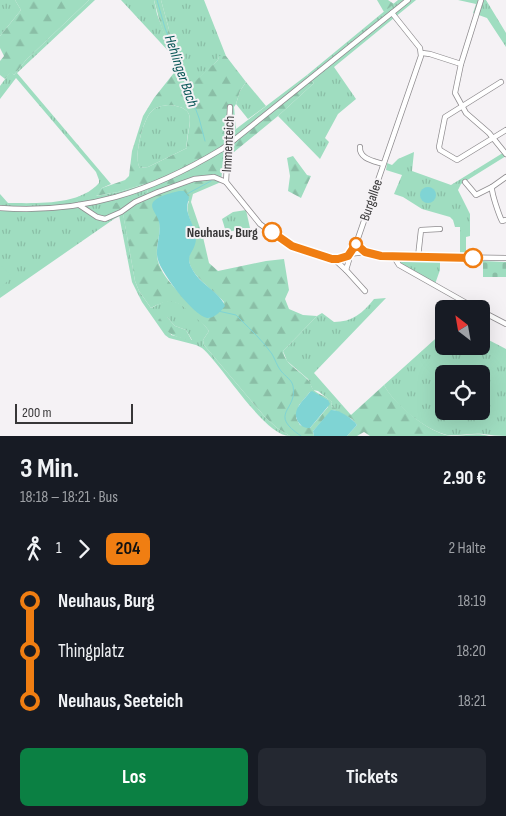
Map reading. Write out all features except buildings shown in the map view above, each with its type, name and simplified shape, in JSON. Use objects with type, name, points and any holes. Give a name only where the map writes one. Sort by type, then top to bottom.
[{"type":"street","points":[[0,208],[35,209],[91,203],[140,190],[168,179],[222,149],[408,0]]},
{"type":"street","points":[[481,0],[461,64],[456,93],[462,107],[471,118],[494,137],[506,154]]},
{"type":"street","points":[[392,13],[415,41],[422,53],[461,64]]},
{"type":"street","name":"Burgallee","points":[[348,255],[356,244],[422,53]]},
{"type":"street","points":[[502,82],[445,117],[439,142],[440,150],[457,160],[506,130]]},
{"type":"street","name":"Immenteich","points":[[226,182],[230,107]]},
{"type":"street","points":[[360,147],[360,153],[365,158],[383,164]]},
{"type":"street","points":[[79,205],[97,217],[106,219],[143,198],[194,179],[214,177],[226,182],[260,224],[287,244],[299,250],[334,259],[364,291]]},
{"type":"street","points":[[465,182],[476,196],[506,177]]},
{"type":"street","points":[[492,187],[491,192],[499,215],[502,221],[506,220]]},
{"type":"street","points":[[91,203],[94,214]]},
{"type":"street","points":[[418,257],[421,230],[440,229]]},
{"type":"street","points":[[356,244],[365,252]]},
{"type":"street","points":[[334,259],[365,252],[394,257],[506,258]]},
{"type":"street","points":[[346,270],[349,260],[348,255]]},
{"type":"street","points":[[394,257],[399,265],[461,300]]},
{"type":"street","points":[[490,316],[506,324]]},
{"type":"green space","points":[[0,0],[15,0],[21,10],[0,36]]},
{"type":"green space","points":[[15,0],[89,0],[26,60],[14,75],[11,72],[5,79],[0,75],[0,61],[4,56],[0,48],[0,36],[21,10]]},
{"type":"green space","points":[[89,0],[95,0],[17,73],[111,184],[102,188],[96,196],[145,184],[148,193],[113,213],[114,219],[0,298],[0,194],[8,203],[56,202],[80,196],[99,183],[96,172],[16,78],[0,99],[0,86],[11,71],[14,75],[26,60]]},
{"type":"green space","points":[[121,0],[154,0],[157,14],[172,55]]},
{"type":"green space","points":[[154,0],[161,0],[171,37],[191,85],[218,60],[219,56],[226,56],[246,82],[240,91],[234,107],[236,129],[307,75],[314,83],[278,116],[223,161],[221,182],[193,194],[191,202],[203,237],[209,263],[218,271],[284,259],[289,290],[285,299],[289,309],[303,315],[317,316],[283,351],[284,356],[290,364],[306,377],[314,391],[330,400],[332,402],[331,406],[351,415],[384,385],[404,409],[423,424],[442,434],[451,436],[370,436],[364,432],[357,436],[347,436],[357,425],[352,419],[334,410],[313,431],[314,436],[290,436],[265,417],[204,345],[203,340],[209,331],[204,325],[184,307],[174,302],[164,303],[151,308],[139,291],[135,281],[123,214],[114,219],[112,204],[148,193],[145,184],[95,196],[102,188],[125,180],[129,176],[132,151],[143,116],[154,98],[177,69],[161,26]],"holes":[[[169,105],[186,110],[189,114],[187,148],[148,167],[140,168],[138,148],[148,116],[155,109]],[[189,201],[188,214],[195,238],[189,257],[192,270],[224,302],[209,318],[202,315],[182,296],[168,280],[159,264],[157,256],[160,228],[159,217]],[[310,392],[328,400],[328,407],[310,428],[300,425],[296,418],[299,405]]]},
{"type":"green space","points":[[161,0],[204,0],[226,56],[219,56],[218,60],[191,86],[171,37]]},
{"type":"green space","points":[[377,0],[388,0],[394,4],[384,12]]},
{"type":"green space","points":[[398,0],[416,0],[334,67],[356,99],[338,114],[325,138],[329,142],[320,159],[278,116],[314,83],[307,75]]},
{"type":"green space","points":[[458,0],[486,0],[506,33],[506,47],[487,18],[473,13],[476,4]]},
{"type":"green space","points":[[246,82],[266,106],[248,119],[236,104],[240,91]]},
{"type":"green space","points":[[169,105],[186,110],[189,114],[187,148],[148,167],[140,168],[138,148],[148,116],[155,109]]},
{"type":"green space","points":[[506,151],[506,156],[461,184],[458,190],[470,214],[470,236],[466,237],[466,255],[460,256],[460,227],[455,227],[450,217],[422,209],[403,197],[394,194],[402,175],[386,170],[387,163],[392,165],[398,159],[414,152],[412,171],[451,185]]},
{"type":"green space","points":[[293,156],[307,175],[311,176],[301,198],[288,191],[290,176],[287,158]]},
{"type":"green space","points":[[246,210],[250,228],[226,232],[222,219],[233,212]]},
{"type":"green space","points":[[123,213],[135,281],[139,291],[151,308],[169,301],[186,307],[197,317],[209,331],[203,340],[204,345],[265,417],[290,436],[280,433],[268,425],[256,413],[202,348],[169,338],[165,335],[142,302],[132,282],[119,215]],"holes":[[[167,317],[175,326],[186,330],[192,340],[171,335]]]},
{"type":"green space","points":[[398,259],[440,260],[440,270],[435,284],[398,263]]},
{"type":"green space","points":[[483,261],[506,262],[506,277],[483,277]]},
{"type":"green space","points":[[0,264],[12,277],[0,288]]},
{"type":"green space","points":[[386,298],[314,373],[351,415],[348,415],[331,406],[332,402],[318,391],[313,390],[308,379],[287,361],[283,351],[322,313],[334,322],[340,322],[352,318],[361,312],[374,299]]},
{"type":"green space","points":[[163,316],[167,317],[175,326],[186,330],[192,341],[176,336],[165,329],[158,320]]},
{"type":"green space","points":[[435,339],[435,355],[490,355],[490,341],[506,349],[506,436],[478,434],[447,435],[430,428],[411,416],[384,385]]},
{"type":"green space","points":[[475,434],[489,436],[451,436]]},
{"type":"water","points":[[425,187],[431,187],[436,192],[434,201],[425,203],[420,198],[420,192]]},
{"type":"water","points":[[184,191],[189,197],[187,211],[196,236],[189,259],[192,268],[199,279],[219,297],[225,306],[210,318],[201,315],[186,302],[165,275],[158,260],[157,251],[160,227],[152,203],[159,197]]},
{"type":"water","points":[[312,391],[328,400],[330,404],[310,428],[307,428],[299,423],[296,414],[301,403]]},
{"type":"water","points":[[331,410],[346,415],[357,425],[347,436],[314,436],[313,431]]},
{"type":"waterway","name":"Hehlinger Bach","points":[[157,0],[165,28],[199,118],[205,141]]},
{"type":"waterway","name":"Hehlinger Bach","points":[[187,194],[211,181]]},
{"type":"waterway","name":"Hehlinger Bach","points":[[218,311],[236,315],[265,345],[280,369],[291,382],[293,386],[292,401],[285,417],[286,422],[291,428],[301,436]]},
{"type":"bus line","name":"204","points":[[272,232],[287,244],[299,250],[332,259],[348,256],[356,244],[365,252],[381,256],[473,258]]},
{"type":"place","name":"Neuhaus, Burg","points":[[272,232]]}]
